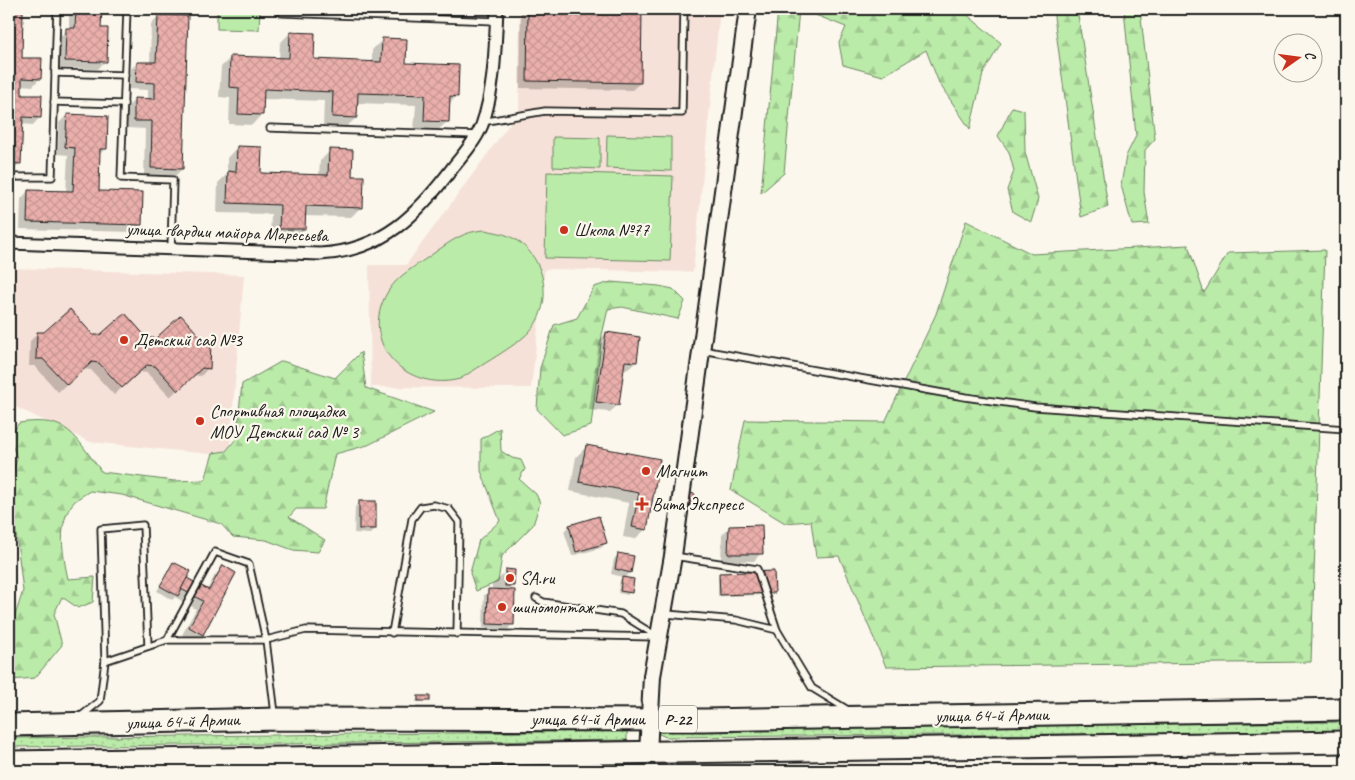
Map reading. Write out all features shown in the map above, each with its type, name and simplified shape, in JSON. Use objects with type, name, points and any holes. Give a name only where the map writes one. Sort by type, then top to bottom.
[{"type":"highway","name":"улица 64-й Армии","points":[[9,725],[276,719],[704,720],[1346,709]]},
{"type":"highway","name":"улица 64-й Армии","points":[[9,762],[410,764],[648,754],[1346,742]]},
{"type":"main road","points":[[648,754],[649,719],[658,637],[673,556],[748,9]]},
{"type":"street","name":"улица гвардии майора Маресьева","points":[[9,243],[320,254],[343,252],[370,244],[412,216],[450,172],[477,135],[490,96],[497,9]]},
{"type":"lane","points":[[9,177],[52,178],[57,9]]},
{"type":"lane","points":[[127,9],[121,178],[173,180],[171,248]]},
{"type":"lane","points":[[482,122],[544,111],[682,113],[684,9]]},
{"type":"lane","points":[[282,13],[496,21]]},
{"type":"lane","points":[[55,73],[125,75]]},
{"type":"lane","points":[[54,102],[124,104]]},
{"type":"lane","points":[[270,128],[477,135]]},
{"type":"lane","points":[[702,350],[965,397],[1035,407],[1346,429]]},
{"type":"lane","points":[[392,633],[412,519],[421,507],[434,505],[449,509],[459,522],[457,634]]},
{"type":"lane","points":[[71,724],[100,701],[104,661],[101,529],[144,525],[148,646]]},
{"type":"lane","points":[[167,640],[215,552],[249,564],[266,640],[276,719]]},
{"type":"lane","points":[[673,556],[757,569],[777,630],[812,688],[859,716]]},
{"type":"lane","points":[[536,598],[543,602],[621,614],[658,637]]},
{"type":"lane","points":[[662,614],[736,620],[777,630]]},
{"type":"lane","points":[[104,661],[167,640],[266,640],[306,630],[658,637]]},
{"type":"shaded area","name":"Школа №77","points":[[520,9],[720,9],[693,272],[545,269],[531,388],[371,387],[369,265],[406,265],[519,111]]},
{"type":"shaded area","name":"Детский сад №3","points":[[9,268],[244,275],[229,456],[90,442],[9,404]]},
{"type":"green space","points":[[217,9],[260,9],[259,30],[217,29]]},
{"type":"green space","points":[[778,9],[799,9],[784,173],[761,193]]},
{"type":"green space","points":[[813,9],[960,9],[1001,43],[983,74],[970,129],[939,83],[926,50],[883,76],[843,65],[839,43],[846,27],[813,14]]},
{"type":"green space","points":[[1053,9],[1077,9],[1108,207],[1081,217]]},
{"type":"green space","points":[[1124,9],[1140,9],[1155,139],[1145,150],[1144,192],[1149,224],[1132,225],[1121,185],[1126,156],[1136,136]]},
{"type":"green space","points":[[1012,107],[1024,110],[1025,152],[1038,199],[1031,222],[1013,212],[1007,190],[1014,171],[1009,152],[998,136]]},
{"type":"green space","points":[[607,135],[671,137],[671,171],[606,168]]},
{"type":"green space","points":[[553,137],[600,138],[600,169],[553,167]]},
{"type":"green space","points":[[547,172],[673,176],[670,261],[545,258]]},
{"type":"green space","points":[[966,221],[1032,254],[1188,245],[1204,293],[1228,253],[1325,250],[1311,662],[886,667],[839,556],[816,557],[811,521],[785,523],[731,490],[745,420],[885,422],[936,314]]},
{"type":"green space","points":[[485,230],[511,237],[523,245],[539,267],[543,280],[544,294],[537,320],[523,338],[460,379],[440,381],[422,378],[406,371],[392,360],[383,346],[379,329],[380,312],[387,293],[396,281],[408,271],[446,244],[471,232]]},
{"type":"green space","points":[[611,282],[673,289],[685,301],[678,319],[622,307],[608,309],[602,335],[591,426],[562,435],[537,409],[540,368],[554,325],[577,318],[594,287]]},
{"type":"green space","points":[[361,352],[366,388],[434,412],[368,445],[335,454],[323,509],[296,509],[289,517],[325,540],[318,552],[293,550],[266,540],[233,537],[221,524],[122,495],[90,491],[74,502],[68,510],[62,539],[68,579],[95,577],[93,602],[78,608],[62,597],[54,614],[62,645],[35,678],[10,680],[9,634],[23,591],[10,483],[17,458],[9,437],[19,423],[49,422],[69,431],[102,472],[174,481],[205,480],[213,453],[226,451],[236,439],[242,384],[282,361],[335,378]]},
{"type":"green space","points":[[500,428],[501,451],[512,458],[521,460],[525,469],[519,479],[536,494],[540,503],[533,525],[502,556],[498,582],[476,591],[470,573],[479,540],[500,521],[481,471],[481,439]]},
{"type":"green space","points":[[1346,722],[1346,732],[666,737],[657,731],[664,729]]},
{"type":"green space","points":[[627,731],[627,740],[9,747],[9,738]]},
{"type":"building","points":[[76,9],[102,9],[101,28],[108,28],[107,62],[65,61],[66,28],[75,28]]},
{"type":"building","points":[[528,9],[642,9],[641,83],[527,81]]},
{"type":"building","points":[[9,10],[23,11],[22,58],[42,58],[41,79],[22,78],[22,95],[42,95],[41,118],[23,117],[21,164],[9,163]]},
{"type":"building","points":[[158,15],[188,16],[183,169],[151,168],[152,121],[134,121],[134,98],[155,99],[155,83],[136,82],[137,62],[156,62]]},
{"type":"building","points":[[290,32],[315,33],[314,59],[381,62],[382,38],[407,39],[406,63],[459,65],[458,97],[450,96],[449,122],[424,121],[425,95],[358,93],[357,118],[332,117],[333,92],[264,89],[263,115],[238,114],[239,88],[229,87],[230,56],[289,58]]},
{"type":"building","points":[[67,114],[108,116],[107,149],[100,149],[99,191],[143,192],[142,225],[27,222],[28,190],[73,191],[75,148],[65,147]]},
{"type":"building","points":[[237,146],[262,147],[261,173],[328,175],[329,149],[353,150],[352,176],[364,176],[363,208],[306,206],[305,229],[279,229],[280,205],[227,203],[228,171],[236,172]]},
{"type":"building","points":[[70,309],[93,335],[100,335],[125,313],[147,338],[156,338],[181,315],[204,341],[211,341],[210,369],[202,368],[178,391],[155,366],[147,365],[122,388],[99,363],[92,362],[67,385],[43,359],[36,359],[37,332],[44,332]]},
{"type":"building","points":[[606,332],[640,337],[637,362],[625,361],[619,405],[596,402]]},
{"type":"building","points":[[586,445],[660,459],[647,530],[632,527],[639,493],[579,482]]},
{"type":"building","points":[[688,493],[695,494],[694,505],[687,504]]},
{"type":"building","points":[[359,501],[376,501],[376,529],[359,529]]},
{"type":"building","points":[[599,516],[607,543],[576,552],[569,525]]},
{"type":"building","points":[[762,525],[763,554],[728,554],[729,526]]},
{"type":"building","points":[[10,543],[11,596],[9,596]]},
{"type":"building","points":[[618,553],[634,556],[631,573],[615,569]]},
{"type":"building","points":[[173,562],[191,571],[178,596],[160,586]]},
{"type":"building","points":[[223,565],[236,573],[203,635],[189,627],[203,601],[181,589],[187,578],[209,590]]},
{"type":"building","name":"SA.ru","points":[[506,569],[515,570],[514,586],[505,586]]},
{"type":"building","points":[[774,571],[775,593],[720,595],[719,573]]},
{"type":"building","points":[[622,577],[634,579],[632,593],[620,591]]},
{"type":"building","points":[[488,589],[515,590],[514,625],[487,624]]},
{"type":"building","points":[[418,696],[430,696],[430,701],[418,701]]},
{"type":"place","name":"Школа №77","points":[[564,230]]},
{"type":"place","name":"Детский сад №3","points":[[124,340]]},
{"type":"place","name":"Спортивная площадка МОУ Детский сад № 3","points":[[200,421]]},
{"type":"place","name":"Магнит","points":[[646,471]]},
{"type":"place","name":"Вита Экспресс","points":[[642,504]]},
{"type":"place","name":"SA.ru","points":[[510,578]]},
{"type":"place","name":"шиномонтаж","points":[[502,607]]}]
